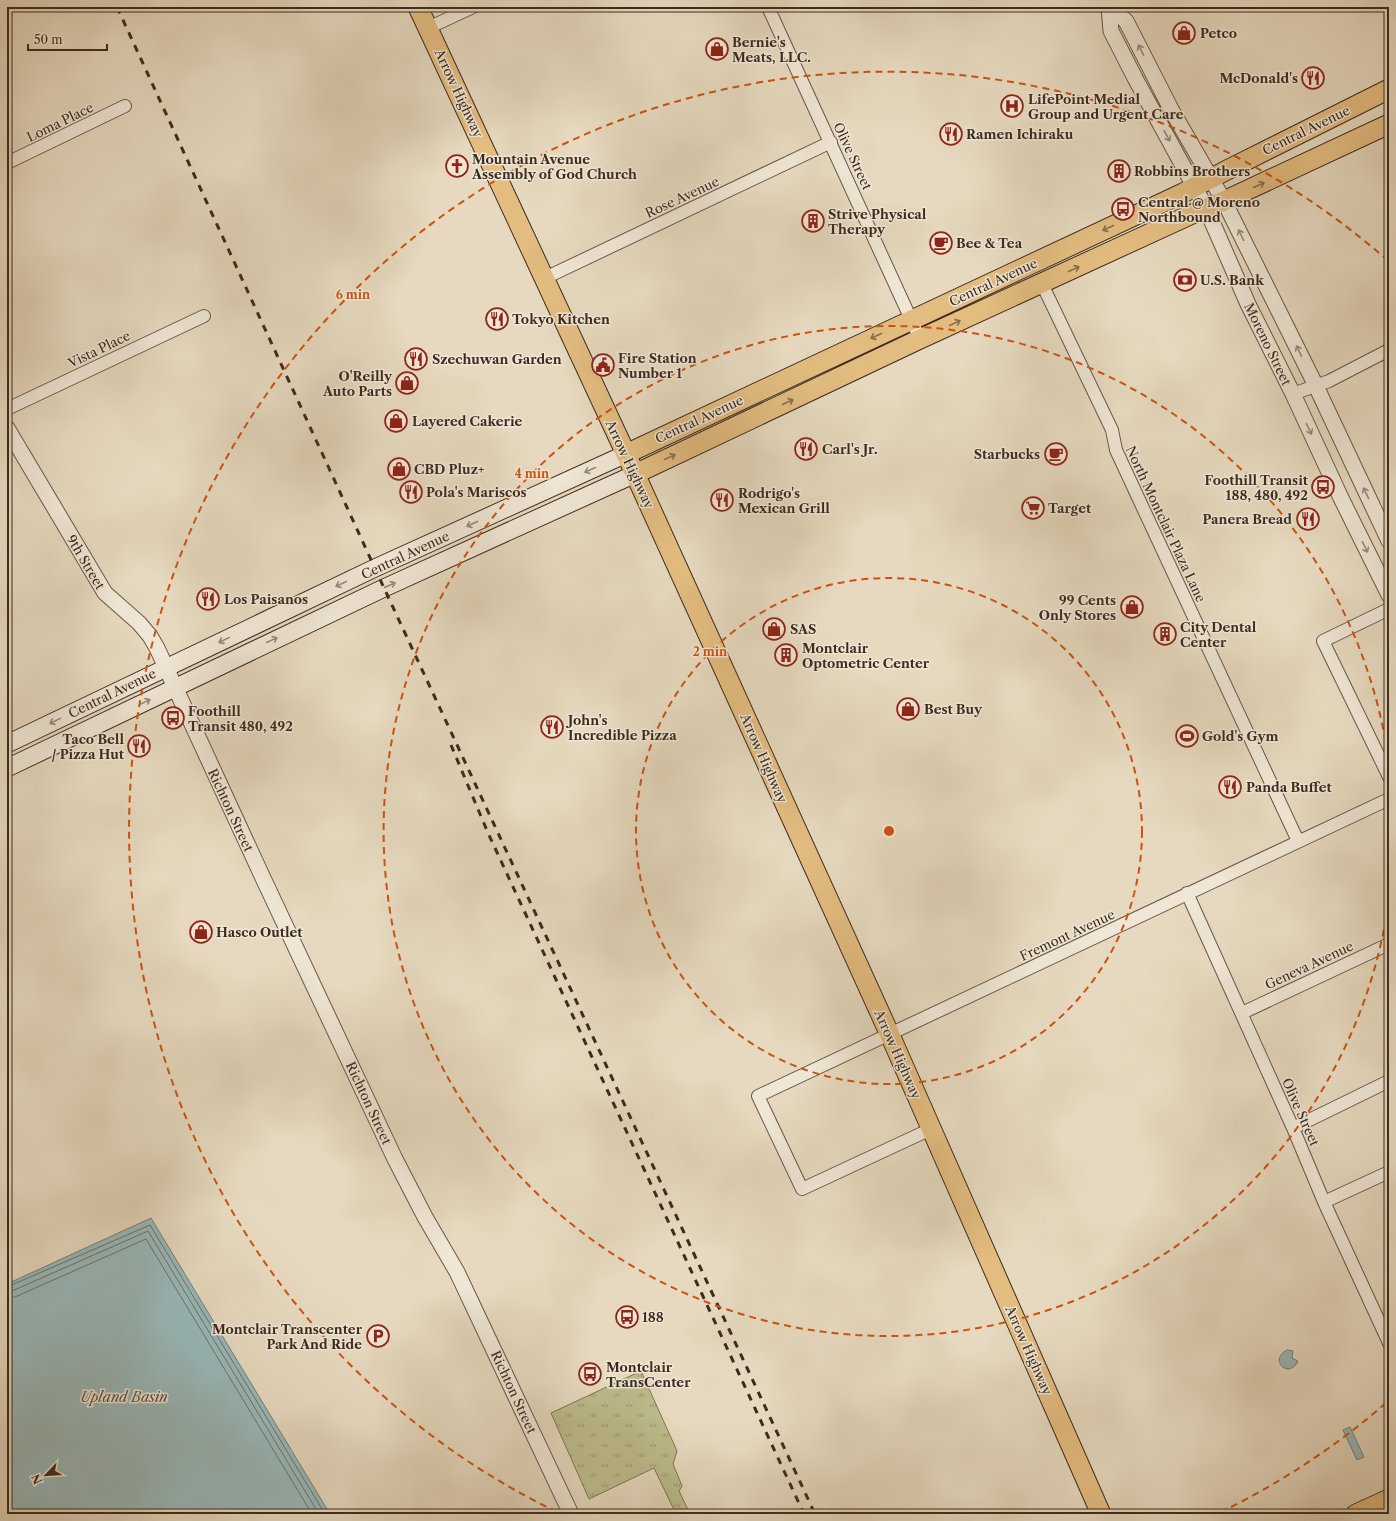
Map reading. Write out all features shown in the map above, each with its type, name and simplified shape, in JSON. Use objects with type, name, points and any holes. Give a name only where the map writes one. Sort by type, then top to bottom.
[{"type":"main road","name":"Arrow Highway","points":[[418,7],[626,454],[890,1034],[1101,1514]]},
{"type":"main road","name":"Central Avenue","points":[[7,744],[375,568],[626,454],[1194,188],[1236,165],[1389,89]]},
{"type":"main road","name":"Central Avenue","points":[[7,768],[384,588],[635,474],[920,339],[1224,201],[1389,124]]},
{"type":"main road","points":[[1356,1514],[1389,1499]]},
{"type":"street","points":[[428,28],[473,7]]},
{"type":"street","name":"Olive Street","points":[[768,7],[920,339]]},
{"type":"street","name":"Moreno Street","points":[[1109,7],[1126,21],[1155,79],[1224,201],[1316,386],[1389,540]]},
{"type":"street","name":"Moreno Street","points":[[1109,7],[1112,31],[1194,188],[1206,208],[1248,304],[1293,394],[1341,498],[1389,595]]},
{"type":"street","name":"Loma Place","points":[[7,163],[125,106]]},
{"type":"street","name":"Rose Avenue","points":[[545,278],[831,142]]},
{"type":"street","name":"North Montclair Plaza Lane","points":[[1042,284],[1112,430],[1116,450],[1298,841]]},
{"type":"street","name":"Vista Place","points":[[7,409],[204,316]]},
{"type":"street","points":[[1293,394],[1329,381],[1389,350]]},
{"type":"street","name":"9th Street","points":[[7,428],[105,593],[139,623],[150,636],[174,688]]},
{"type":"street","points":[[1389,610],[1323,641],[1389,777]]},
{"type":"street","name":"Richton Street","points":[[174,688],[396,1158],[425,1217],[457,1272],[572,1514]]},
{"type":"street","name":"Fremont Avenue","points":[[931,1129],[802,1189],[758,1096],[1389,799]]},
{"type":"street","name":"Olive Street","points":[[1187,893],[1242,1012],[1324,1202],[1389,1343]]},
{"type":"street","name":"Geneva Avenue","points":[[1242,1012],[1389,944]]},
{"type":"street","points":[[1293,1128],[1389,1081]]},
{"type":"street","points":[[1324,1202],[1389,1172]]},
{"type":"green space","points":[[641,1371],[677,1451],[673,1464],[682,1486],[679,1491],[690,1514],[676,1514],[654,1468],[589,1499],[551,1413]]},
{"type":"water","name":"Upland Basin","points":[[151,1218],[330,1514],[7,1514],[7,1284]]},
{"type":"water","points":[[1287,1350],[1293,1351],[1292,1358],[1298,1361],[1290,1369],[1286,1369],[1282,1366],[1279,1359]]},
{"type":"water","points":[[1350,1427],[1364,1457],[1357,1460],[1343,1430]]},
{"type":"railway","points":[[117,7],[384,588],[815,1514]]},
{"type":"railway","points":[[451,745],[488,833],[804,1514]]},
{"type":"place","name":"Petco","points":[[1184,33]]},
{"type":"place","name":"Bernie's Meats, LLC.","points":[[717,49]]},
{"type":"place","name":"McDonald's","points":[[1313,78]]},
{"type":"place","name":"LifePoint Medial Group and Urgent Care","points":[[1012,106]]},
{"type":"place","name":"Ramen Ichiraku","points":[[951,134]]},
{"type":"place","name":"Mountain Avenue Assembly of God Church","points":[[457,166]]},
{"type":"place","name":"Robbins Brothers","points":[[1119,171]]},
{"type":"place","name":"Central @ Moreno Northbound","points":[[1123,209]]},
{"type":"place","name":"Strive Physical Therapy","points":[[813,221]]},
{"type":"place","name":"Bee & Tea","points":[[941,243]]},
{"type":"place","name":"U.S. Bank","points":[[1185,280]]},
{"type":"place","name":"Tokyo Kitchen","points":[[497,319]]},
{"type":"place","name":"Szechuwan Garden","points":[[416,359]]},
{"type":"place","name":"Fire Station Number 1","points":[[603,365]]},
{"type":"place","name":"O'Reilly Auto Parts","points":[[407,383]]},
{"type":"place","name":"Layered Cakerie","points":[[396,421]]},
{"type":"place","name":"Carl's Jr.","points":[[806,449]]},
{"type":"place","name":"Starbucks","points":[[1056,454]]},
{"type":"place","name":"CBD Pluz+","points":[[399,469]]},
{"type":"place","name":"Foothill Transit 188, 480, 492","points":[[1323,487]]},
{"type":"place","name":"Pola's Mariscos","points":[[411,492]]},
{"type":"place","name":"Rodrigo's Mexican Grill","points":[[722,500]]},
{"type":"place","name":"Target","points":[[1033,508]]},
{"type":"place","name":"Panera Bread","points":[[1308,519]]},
{"type":"place","name":"Los Paisanos","points":[[208,599]]},
{"type":"place","name":"99 Cents Only Stores","points":[[1132,607]]},
{"type":"place","name":"SAS","points":[[774,629]]},
{"type":"place","name":"City Dental Center","points":[[1165,634]]},
{"type":"place","name":"Montclair Optometric Center","points":[[786,655]]},
{"type":"place","name":"Best Buy","points":[[908,709]]},
{"type":"place","name":"Foothill Transit 480, 492","points":[[173,718]]},
{"type":"place","name":"John's Incredible Pizza","points":[[552,727]]},
{"type":"place","name":"Gold's Gym","points":[[1187,736]]},
{"type":"place","name":"Taco Bell / Pizza Hut","points":[[139,746]]},
{"type":"place","name":"Panda Buffet","points":[[1230,787]]},
{"type":"place","name":"Hasco Outlet","points":[[201,932]]},
{"type":"place","name":"188","points":[[627,1317]]},
{"type":"place","name":"Montclair Transcenter Park And Ride","points":[[378,1336]]},
{"type":"place","name":"Montclair TransCenter","points":[[590,1374]]}]
